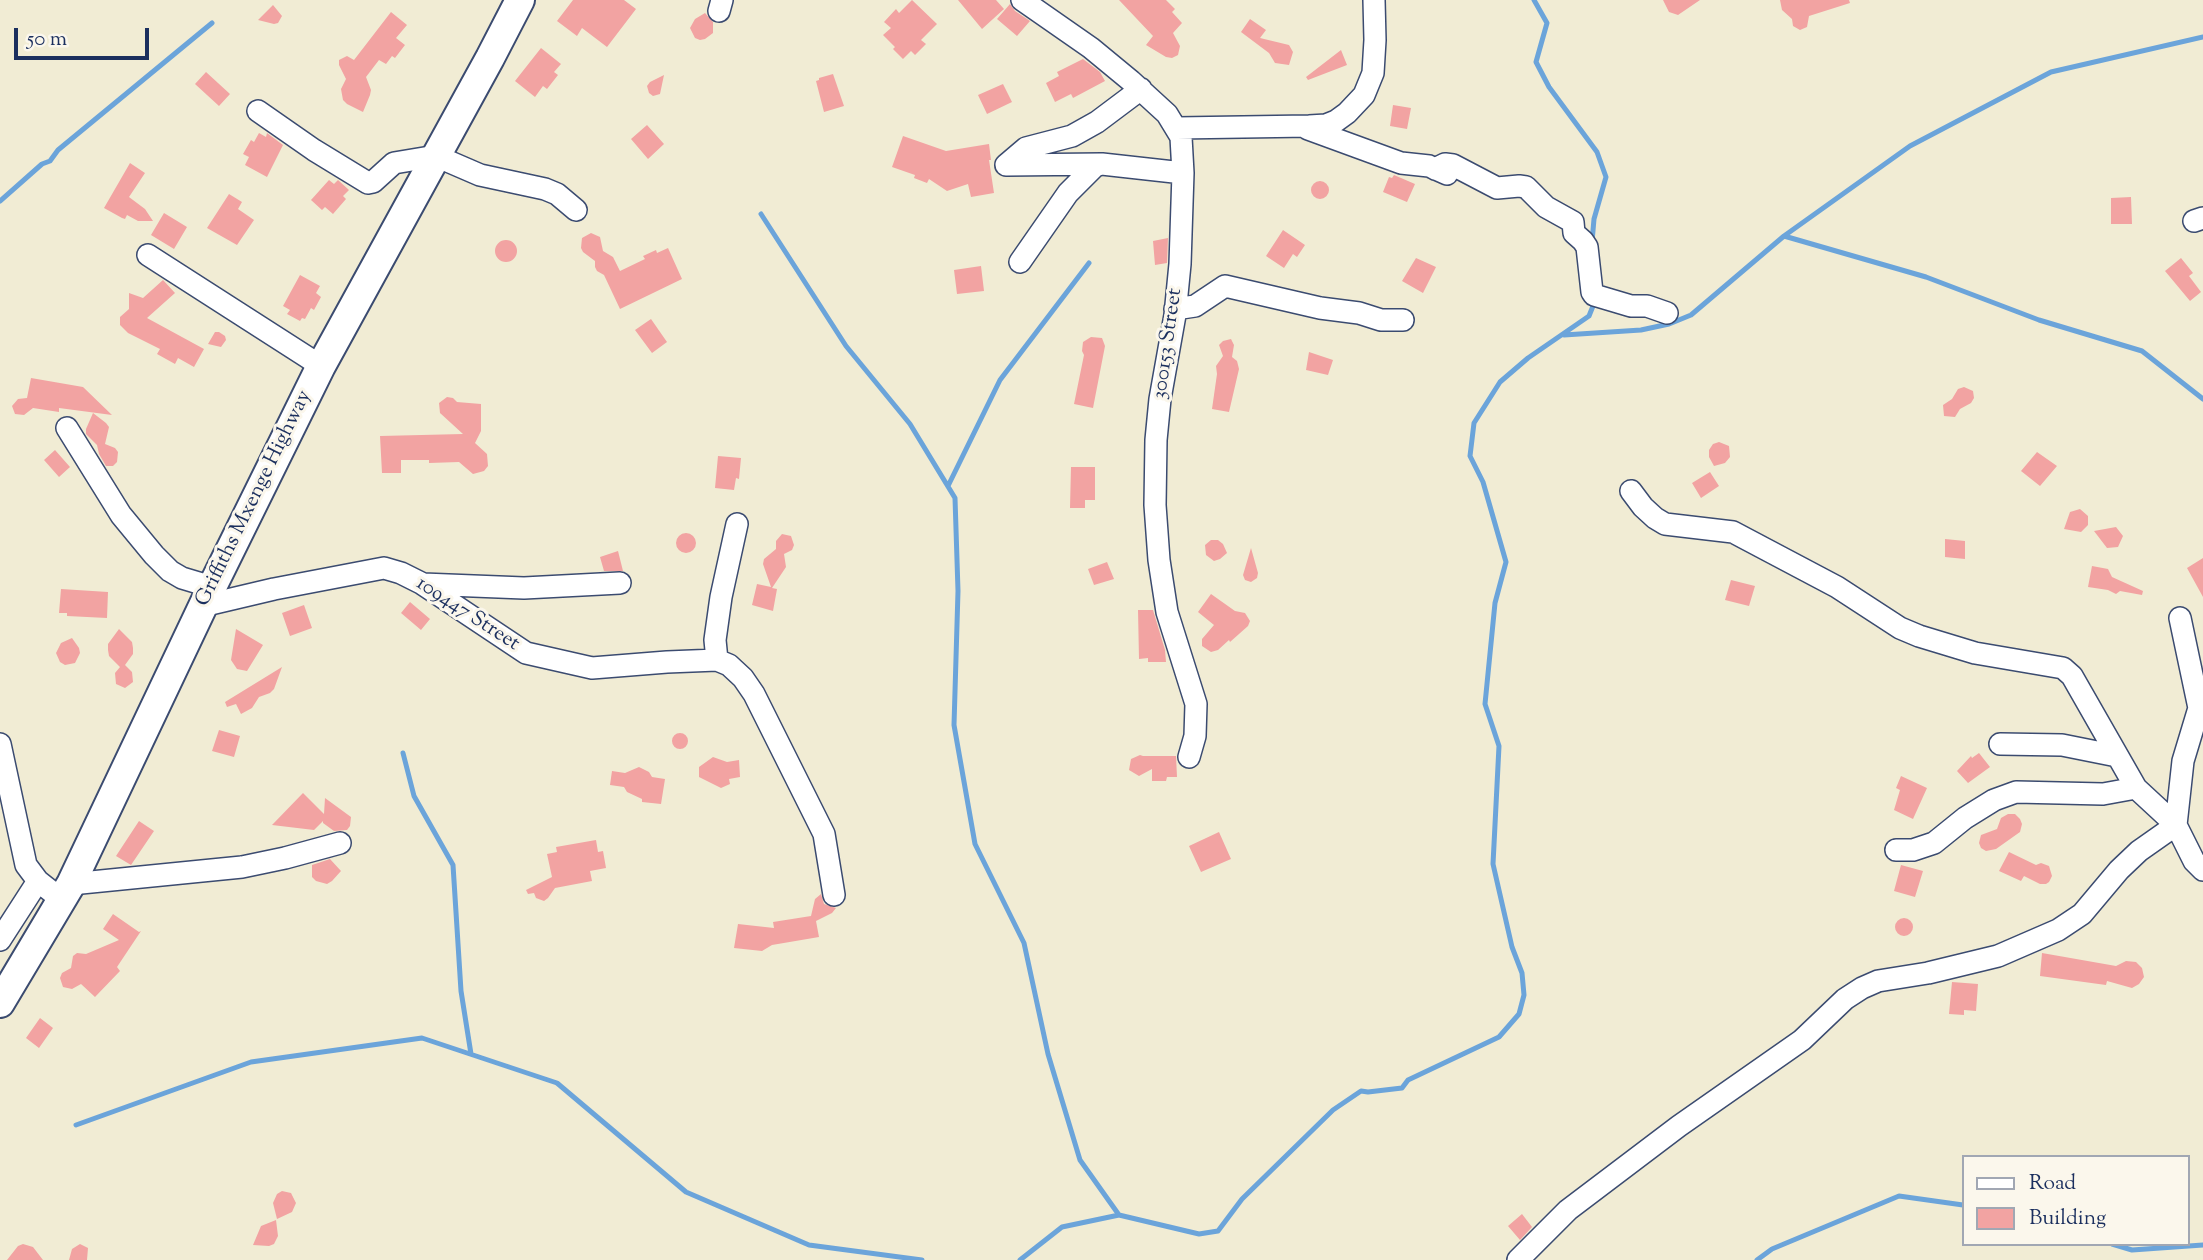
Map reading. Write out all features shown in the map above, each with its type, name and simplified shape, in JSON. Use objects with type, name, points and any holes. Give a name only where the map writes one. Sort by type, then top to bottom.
[{"type":"street","name":"Griffiths Mxenge Highway","points":[[0,1003],[66,892],[321,366],[520,0]]},
{"type":"street","points":[[1022,0],[1091,48],[1167,114],[1177,128],[1326,125],[1336,121],[1364,95],[1373,73],[1374,0]]},
{"type":"street","points":[[1140,89],[1097,122],[1072,135],[1026,148],[1006,165],[1102,164],[1183,173]]},
{"type":"street","points":[[258,111],[368,183],[394,163],[436,156],[480,175],[545,189],[557,194],[576,209]]},
{"type":"street","points":[[1296,126],[1401,163],[1443,172],[1445,164],[1454,165],[1497,188],[1526,187],[1546,206],[1573,222],[1574,233],[1587,247],[1594,295],[1667,313]]},
{"type":"street","name":"300153 Street","points":[[1177,128],[1183,148],[1180,264],[1157,427],[1155,505],[1159,560],[1167,612],[1196,704],[1195,736],[1189,757]]},
{"type":"street","points":[[1020,262],[1068,193],[1087,172],[1102,164]]},
{"type":"street","points":[[148,255],[321,366]]},
{"type":"street","points":[[1175,309],[1195,306],[1225,286],[1320,308],[1360,313],[1381,320],[1403,320]]},
{"type":"street","points":[[67,428],[121,515],[154,555],[170,571],[207,597]]},
{"type":"street","points":[[1631,491],[1655,518],[1665,524],[1732,532],[1838,587],[1900,628],[1919,636],[1975,653],[2063,668],[2072,676],[2136,788],[2176,825],[2194,861],[2203,870]]},
{"type":"street","points":[[737,524],[715,640],[717,660],[729,665],[754,694],[824,834],[834,895]]},
{"type":"street","name":"109447 Street","points":[[207,597],[274,589],[384,568],[421,583],[526,653],[592,668],[717,660]]},
{"type":"street","points":[[421,583],[524,587],[620,583]]},
{"type":"street","points":[[1518,1260],[1568,1210],[1679,1126],[1802,1040],[1845,999],[1878,981],[1928,973],[1998,956],[2058,930],[2082,914],[2139,851],[2176,825],[2183,761],[2199,708],[2180,618]]},
{"type":"street","points":[[0,744],[26,865],[37,881],[66,892],[242,867],[340,843]]},
{"type":"street","points":[[2000,744],[2062,745],[2117,756]]},
{"type":"street","points":[[1896,850],[1913,850],[1934,843],[1965,818],[1994,800],[2015,792],[2102,794],[2136,788]]},
{"type":"street","points":[[0,940],[37,881]]},
{"type":"building","points":[[573,0],[624,0],[636,9],[607,47],[582,28],[577,36],[557,21]]},
{"type":"building","points":[[912,0],[937,24],[921,40],[926,44],[915,55],[911,51],[903,59],[883,35],[891,28],[884,22],[896,9],[899,13]]},
{"type":"building","points":[[958,0],[996,0],[1004,9],[982,29]]},
{"type":"building","points":[[1119,0],[1166,0],[1175,9],[1172,12],[1182,23],[1173,33],[1180,46],[1178,55],[1166,57],[1146,45],[1153,36]]},
{"type":"building","points":[[1663,0],[1700,0],[1678,15],[1669,12]]},
{"type":"building","points":[[1780,0],[1849,0],[1850,3],[1809,16],[1807,27],[1800,30],[1793,26],[1792,19],[1782,10]]},
{"type":"building","points":[[1010,4],[1030,21],[1017,36],[997,19]]},
{"type":"building","points":[[273,5],[282,16],[278,23],[258,20]]},
{"type":"building","points":[[391,12],[407,25],[396,38],[405,45],[395,58],[392,56],[386,64],[379,60],[366,77],[371,90],[363,112],[343,100],[341,89],[346,79],[339,60],[347,56],[354,60]]},
{"type":"building","points":[[705,13],[713,22],[713,33],[700,40],[695,38],[690,28],[695,19]]},
{"type":"building","points":[[1250,19],[1266,30],[1260,38],[1289,45],[1293,52],[1289,65],[1275,63],[1269,53],[1241,32]]},
{"type":"building","points":[[541,48],[561,64],[554,72],[558,75],[547,89],[543,86],[535,97],[515,81]]},
{"type":"building","points":[[1341,50],[1347,65],[1308,80],[1306,77]]},
{"type":"building","points":[[1083,59],[1100,72],[1105,81],[1073,98],[1071,94],[1055,102],[1046,83],[1059,76],[1057,72]]},
{"type":"building","points":[[206,72],[230,94],[219,106],[195,84]]},
{"type":"building","points":[[833,74],[844,106],[824,112],[816,81]]},
{"type":"building","points":[[664,75],[660,94],[653,96],[647,86]]},
{"type":"building","points":[[1003,84],[1012,102],[987,114],[978,95]]},
{"type":"building","points":[[1393,105],[1411,108],[1407,129],[1390,126]]},
{"type":"building","points":[[647,125],[664,144],[648,159],[631,139]]},
{"type":"building","points":[[259,133],[266,137],[267,133],[283,145],[267,177],[245,165],[249,157],[243,154],[251,140],[254,142]]},
{"type":"building","points":[[903,136],[946,151],[989,144],[994,193],[971,197],[968,184],[947,191],[929,179],[927,183],[914,178],[915,175],[892,167]]},
{"type":"building","points":[[130,163],[145,173],[129,197],[145,209],[153,221],[138,221],[127,215],[125,219],[104,208]]},
{"type":"building","points":[[1394,175],[1415,184],[1407,202],[1383,192],[1389,177]]},
{"type":"building","points":[[329,180],[334,184],[338,180],[349,190],[343,196],[346,199],[333,214],[325,207],[322,210],[311,200]]},
{"type":"building","points":[[1316,181],[1324,181],[1329,190],[1327,197],[1316,199],[1311,194],[1311,186]]},
{"type":"building","points":[[229,194],[242,202],[238,209],[254,220],[237,245],[207,228]]},
{"type":"building","points":[[2131,197],[2132,224],[2111,224],[2111,198]]},
{"type":"building","points":[[164,213],[187,227],[174,249],[151,235]]},
{"type":"building","points":[[1283,230],[1305,245],[1297,257],[1293,254],[1284,268],[1266,256]]},
{"type":"building","points":[[591,233],[600,237],[603,251],[613,257],[620,271],[645,259],[643,256],[668,248],[682,279],[620,309],[604,275],[597,271],[595,261],[581,248],[582,238]]},
{"type":"building","points":[[1168,238],[1167,263],[1155,265],[1153,241]]},
{"type":"building","points":[[506,240],[514,243],[517,251],[514,259],[506,262],[498,259],[495,251],[498,243]]},
{"type":"building","points":[[1416,258],[1436,267],[1423,293],[1402,281]]},
{"type":"building","points":[[2181,258],[2193,273],[2189,276],[2201,292],[2190,301],[2165,271]]},
{"type":"building","points":[[981,266],[984,291],[957,294],[954,270]]},
{"type":"building","points":[[300,275],[320,286],[316,293],[321,297],[314,310],[311,308],[305,319],[300,321],[287,314],[290,310],[283,306]]},
{"type":"building","points":[[163,280],[175,293],[147,318],[204,349],[194,367],[178,358],[175,364],[157,354],[160,349],[128,333],[120,325],[120,317],[129,309],[129,293],[143,298]]},
{"type":"building","points":[[651,319],[667,342],[652,353],[635,330]]},
{"type":"building","points":[[215,332],[225,336],[226,340],[221,347],[208,344]]},
{"type":"building","points":[[1091,337],[1102,338],[1105,346],[1093,408],[1074,404],[1084,355],[1083,342]]},
{"type":"building","points":[[1231,339],[1234,345],[1232,357],[1237,361],[1239,369],[1229,412],[1212,409],[1216,366],[1223,356],[1219,345]]},
{"type":"building","points":[[1309,352],[1333,360],[1328,375],[1306,370]]},
{"type":"building","points":[[31,378],[83,387],[112,415],[59,408],[59,412],[33,408],[24,415],[15,414],[12,406],[18,399],[27,398]]},
{"type":"building","points":[[1964,387],[1973,391],[1974,398],[1971,403],[1960,409],[1955,417],[1944,416],[1943,405],[1952,399],[1958,389]]},
{"type":"building","points":[[447,397],[457,402],[481,404],[481,431],[475,443],[487,454],[488,466],[484,471],[473,474],[459,462],[401,460],[401,473],[382,473],[380,436],[463,434],[440,413],[439,403]]},
{"type":"building","points":[[93,413],[109,427],[105,444],[118,452],[117,462],[113,466],[106,466],[97,445],[86,434]]},
{"type":"building","points":[[1719,442],[1729,446],[1730,457],[1725,463],[1714,466],[1709,450],[1713,444]]},
{"type":"building","points":[[55,450],[70,467],[59,477],[44,460]]},
{"type":"building","points":[[2037,452],[2057,466],[2040,486],[2021,471]]},
{"type":"building","points":[[718,456],[741,458],[739,479],[736,478],[734,490],[715,488]]},
{"type":"building","points":[[1071,467],[1095,467],[1095,500],[1085,500],[1085,508],[1070,508]]},
{"type":"building","points":[[1710,472],[1719,486],[1701,498],[1692,483]]},
{"type":"building","points":[[2080,509],[2088,516],[2088,525],[2081,532],[2064,529],[2070,512]]},
{"type":"building","points":[[2116,527],[2123,536],[2118,547],[2107,548],[2094,531]]},
{"type":"building","points":[[682,533],[690,533],[696,543],[690,553],[682,553],[676,547],[676,539]]},
{"type":"building","points":[[782,534],[791,536],[794,545],[792,550],[784,554],[786,567],[772,588],[777,589],[773,611],[752,605],[757,584],[771,587],[763,564],[764,559],[776,549],[776,541]]},
{"type":"building","points":[[1945,539],[1965,541],[1965,559],[1945,557]]},
{"type":"building","points":[[1211,540],[1218,540],[1223,544],[1227,553],[1214,561],[1206,555],[1205,545]]},
{"type":"building","points":[[1251,548],[1258,573],[1257,578],[1251,582],[1245,580],[1243,575]]},
{"type":"building","points":[[618,551],[623,571],[604,571],[600,557]]},
{"type":"building","points":[[2203,558],[2203,597],[2187,568]]},
{"type":"building","points":[[1107,562],[1114,579],[1094,585],[1088,569]]},
{"type":"building","points":[[2092,566],[2108,569],[2112,577],[2143,591],[2142,595],[2120,591],[2116,594],[2088,587]]},
{"type":"building","points":[[1731,580],[1755,586],[1749,606],[1725,600]]},
{"type":"building","points":[[61,589],[108,592],[107,618],[67,616],[67,613],[59,613]]},
{"type":"building","points":[[1211,594],[1235,611],[1245,613],[1250,621],[1230,642],[1229,640],[1218,650],[1211,652],[1202,646],[1202,639],[1214,625],[1198,612]]},
{"type":"building","points":[[410,602],[430,619],[421,630],[401,613]]},
{"type":"building","points":[[304,605],[312,628],[290,636],[282,613]]},
{"type":"building","points":[[1138,610],[1153,610],[1166,662],[1139,659]]},
{"type":"building","points":[[119,629],[132,642],[133,648],[133,654],[125,665],[132,672],[133,682],[125,688],[116,684],[115,673],[120,667],[109,656],[108,650],[108,644]]},
{"type":"building","points":[[236,629],[263,645],[247,671],[237,669],[231,660]]},
{"type":"building","points":[[72,638],[80,653],[75,663],[65,665],[60,662],[56,653],[61,643]]},
{"type":"building","points":[[282,667],[274,689],[259,697],[252,708],[241,714],[236,704],[227,707],[225,702]]},
{"type":"building","points":[[219,730],[240,736],[234,757],[212,751]]},
{"type":"building","points":[[680,733],[686,735],[686,747],[680,749],[674,747],[672,741],[674,735]]},
{"type":"building","points":[[1979,753],[1990,767],[1968,783],[1957,771],[1971,756],[1972,758]]},
{"type":"building","points":[[1140,755],[1176,756],[1177,777],[1167,777],[1166,781],[1152,781],[1152,769],[1139,776],[1129,770],[1131,759]]},
{"type":"building","points":[[713,757],[727,762],[739,760],[740,777],[729,779],[730,784],[721,788],[699,777],[699,767]]},
{"type":"building","points":[[639,767],[649,772],[652,777],[665,779],[661,804],[642,802],[642,799],[627,792],[624,787],[610,785],[612,771],[625,773]]},
{"type":"building","points":[[1901,776],[1927,788],[1913,819],[1894,810],[1900,790],[1896,788]]},
{"type":"building","points":[[303,793],[324,814],[325,798],[351,817],[347,830],[334,831],[323,821],[314,830],[272,825]]},
{"type":"building","points":[[2015,814],[2020,819],[2020,832],[1996,849],[1986,851],[1981,848],[1981,835],[1997,829],[2001,818]]},
{"type":"building","points":[[139,821],[154,831],[131,865],[116,856]]},
{"type":"building","points":[[1219,832],[1231,859],[1201,872],[1189,846]]},
{"type":"building","points":[[596,840],[598,852],[603,851],[606,868],[590,871],[592,881],[555,888],[544,901],[536,898],[534,893],[528,894],[526,890],[552,877],[547,854],[557,852],[556,847]]},
{"type":"building","points":[[2009,852],[2036,865],[2041,863],[2049,866],[2052,876],[2049,882],[2040,884],[2024,876],[2021,881],[1999,871]]},
{"type":"building","points":[[330,859],[341,871],[327,884],[316,881],[312,877],[312,865]]},
{"type":"building","points":[[1901,865],[1923,871],[1915,897],[1894,891]]},
{"type":"building","points":[[821,894],[824,904],[836,908],[816,921],[819,937],[772,945],[762,951],[734,948],[738,924],[774,928],[773,922],[811,916],[815,899]]},
{"type":"building","points":[[113,914],[141,931],[117,967],[120,971],[95,997],[81,984],[72,989],[63,987],[60,978],[62,973],[71,968],[73,956],[77,953],[86,954],[119,940],[103,929]]},
{"type":"building","points":[[1904,918],[1910,921],[1913,927],[1910,933],[1904,936],[1898,933],[1895,927],[1898,921]]},
{"type":"building","points":[[2042,953],[2116,966],[2126,961],[2136,962],[2142,968],[2144,977],[2132,988],[2107,981],[2106,985],[2040,976]]},
{"type":"building","points":[[1952,982],[1978,984],[1976,1011],[1964,1010],[1964,1015],[1949,1014]]},
{"type":"building","points":[[40,1018],[53,1028],[39,1048],[26,1038]]},
{"type":"building","points":[[282,1191],[291,1193],[296,1203],[292,1212],[277,1219],[273,1203],[277,1194]]},
{"type":"building","points":[[1522,1214],[1532,1227],[1520,1240],[1508,1226]]},
{"type":"building","points":[[276,1220],[278,1236],[274,1244],[253,1245],[261,1226]]},
{"type":"building","points":[[23,1244],[33,1247],[43,1260],[7,1260],[18,1246]]},
{"type":"building","points":[[80,1244],[88,1248],[87,1260],[69,1260],[72,1249]]},
{"type":"waterway","points":[[1534,0],[1547,23],[1536,62],[1549,87],[1597,152],[1606,177],[1594,219],[1592,242]]},
{"type":"waterway","points":[[0,201],[212,23]]},
{"type":"waterway","points":[[1564,335],[1641,330],[1669,324],[1691,315],[1784,236],[1910,146],[2051,72],[2203,37]]},
{"type":"waterway","points":[[761,214],[846,346],[910,424],[955,498],[958,591],[954,725],[975,844],[1024,943],[1048,1054],[1080,1160],[1119,1215]]},
{"type":"waterway","points":[[1784,236],[1926,277],[2039,320],[2142,351],[2203,399]]},
{"type":"waterway","points":[[948,486],[1000,380],[1089,263]]},
{"type":"waterway","points":[[1020,1260],[1062,1227],[1119,1215],[1199,1234],[1218,1231],[1242,1199],[1333,1110],[1361,1091],[1402,1088],[1408,1080],[1499,1037],[1519,1014],[1524,995],[1522,973],[1512,947],[1493,864],[1499,746],[1485,704],[1495,603],[1506,562],[1483,482],[1470,456],[1474,423],[1500,382],[1528,358],[1589,316],[1595,301]]},
{"type":"waterway","points":[[403,753],[414,796],[453,865],[461,991],[471,1054]]},
{"type":"waterway","points":[[76,1125],[251,1062],[422,1038],[557,1083],[686,1192],[809,1245],[922,1260]]},
{"type":"waterway","points":[[1757,1260],[1772,1249],[1899,1196],[1962,1205]]},
{"type":"waterway","points":[[2189,1246],[2203,1245]]},
{"type":"waterway","points":[[2119,1246],[2132,1250],[2189,1246]]}]
